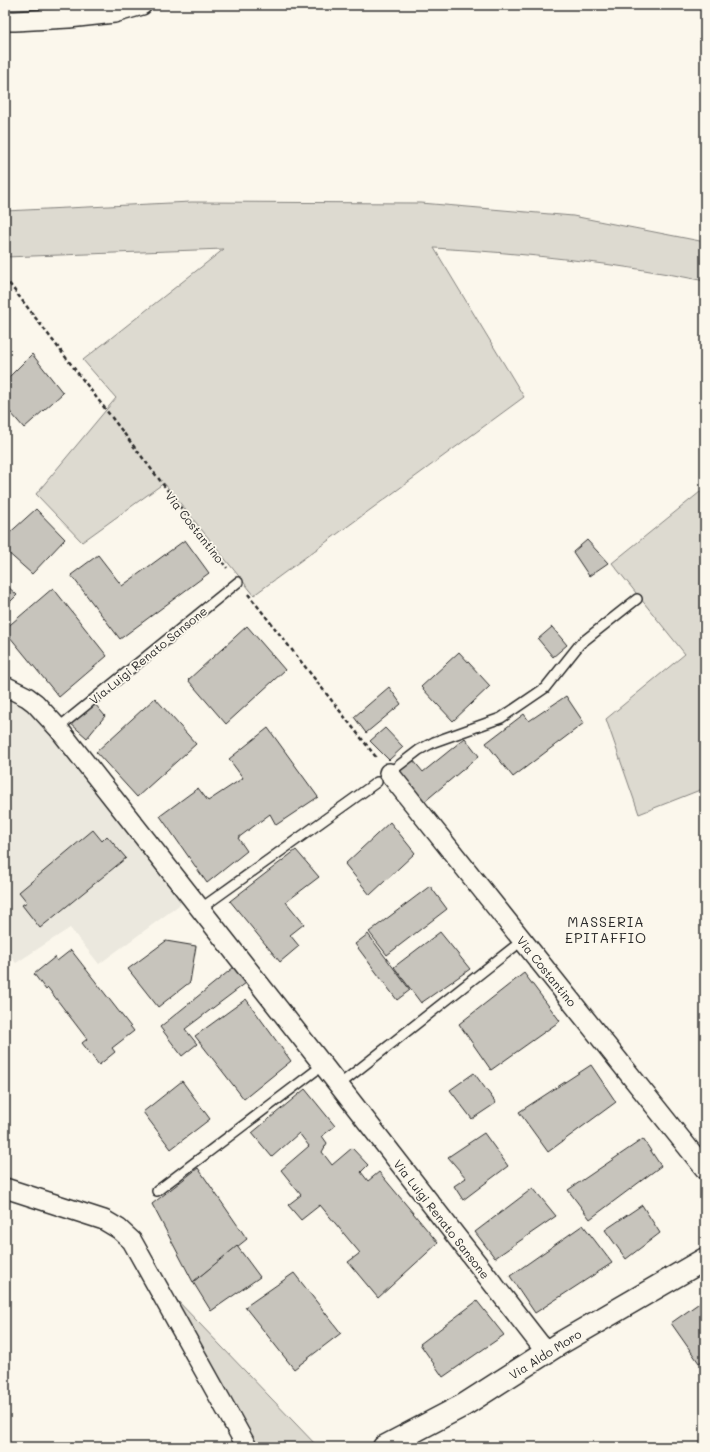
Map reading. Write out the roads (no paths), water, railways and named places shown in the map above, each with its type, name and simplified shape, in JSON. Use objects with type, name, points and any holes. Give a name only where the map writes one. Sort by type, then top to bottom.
[{"type":"street","points":[[5,21],[114,13],[142,5]]},
{"type":"street","name":"Via Luigi Renato Sansone","points":[[5,686],[27,697],[35,703],[58,728],[339,1085],[546,1352]]},
{"type":"street","name":"Via Costantino","points":[[383,778],[705,1169]]},
{"type":"street","points":[[5,1188],[104,1220],[119,1229],[132,1242],[247,1447]]},
{"type":"street","name":"Via Aldo Moro","points":[[384,1447],[464,1405],[546,1352],[705,1259]]},
{"type":"lane","name":"Via Luigi Renato Sansone","points":[[58,728],[238,582]]},
{"type":"lane","points":[[200,909],[383,778],[419,750],[434,742],[501,718],[544,688],[580,644],[637,599]]},
{"type":"lane","points":[[339,1085],[514,947]]},
{"type":"lane","points":[[157,1191],[323,1065]]},
{"type":"district","name":"MASSERIA EPITAFFIO","points":[[606,930]]}]
